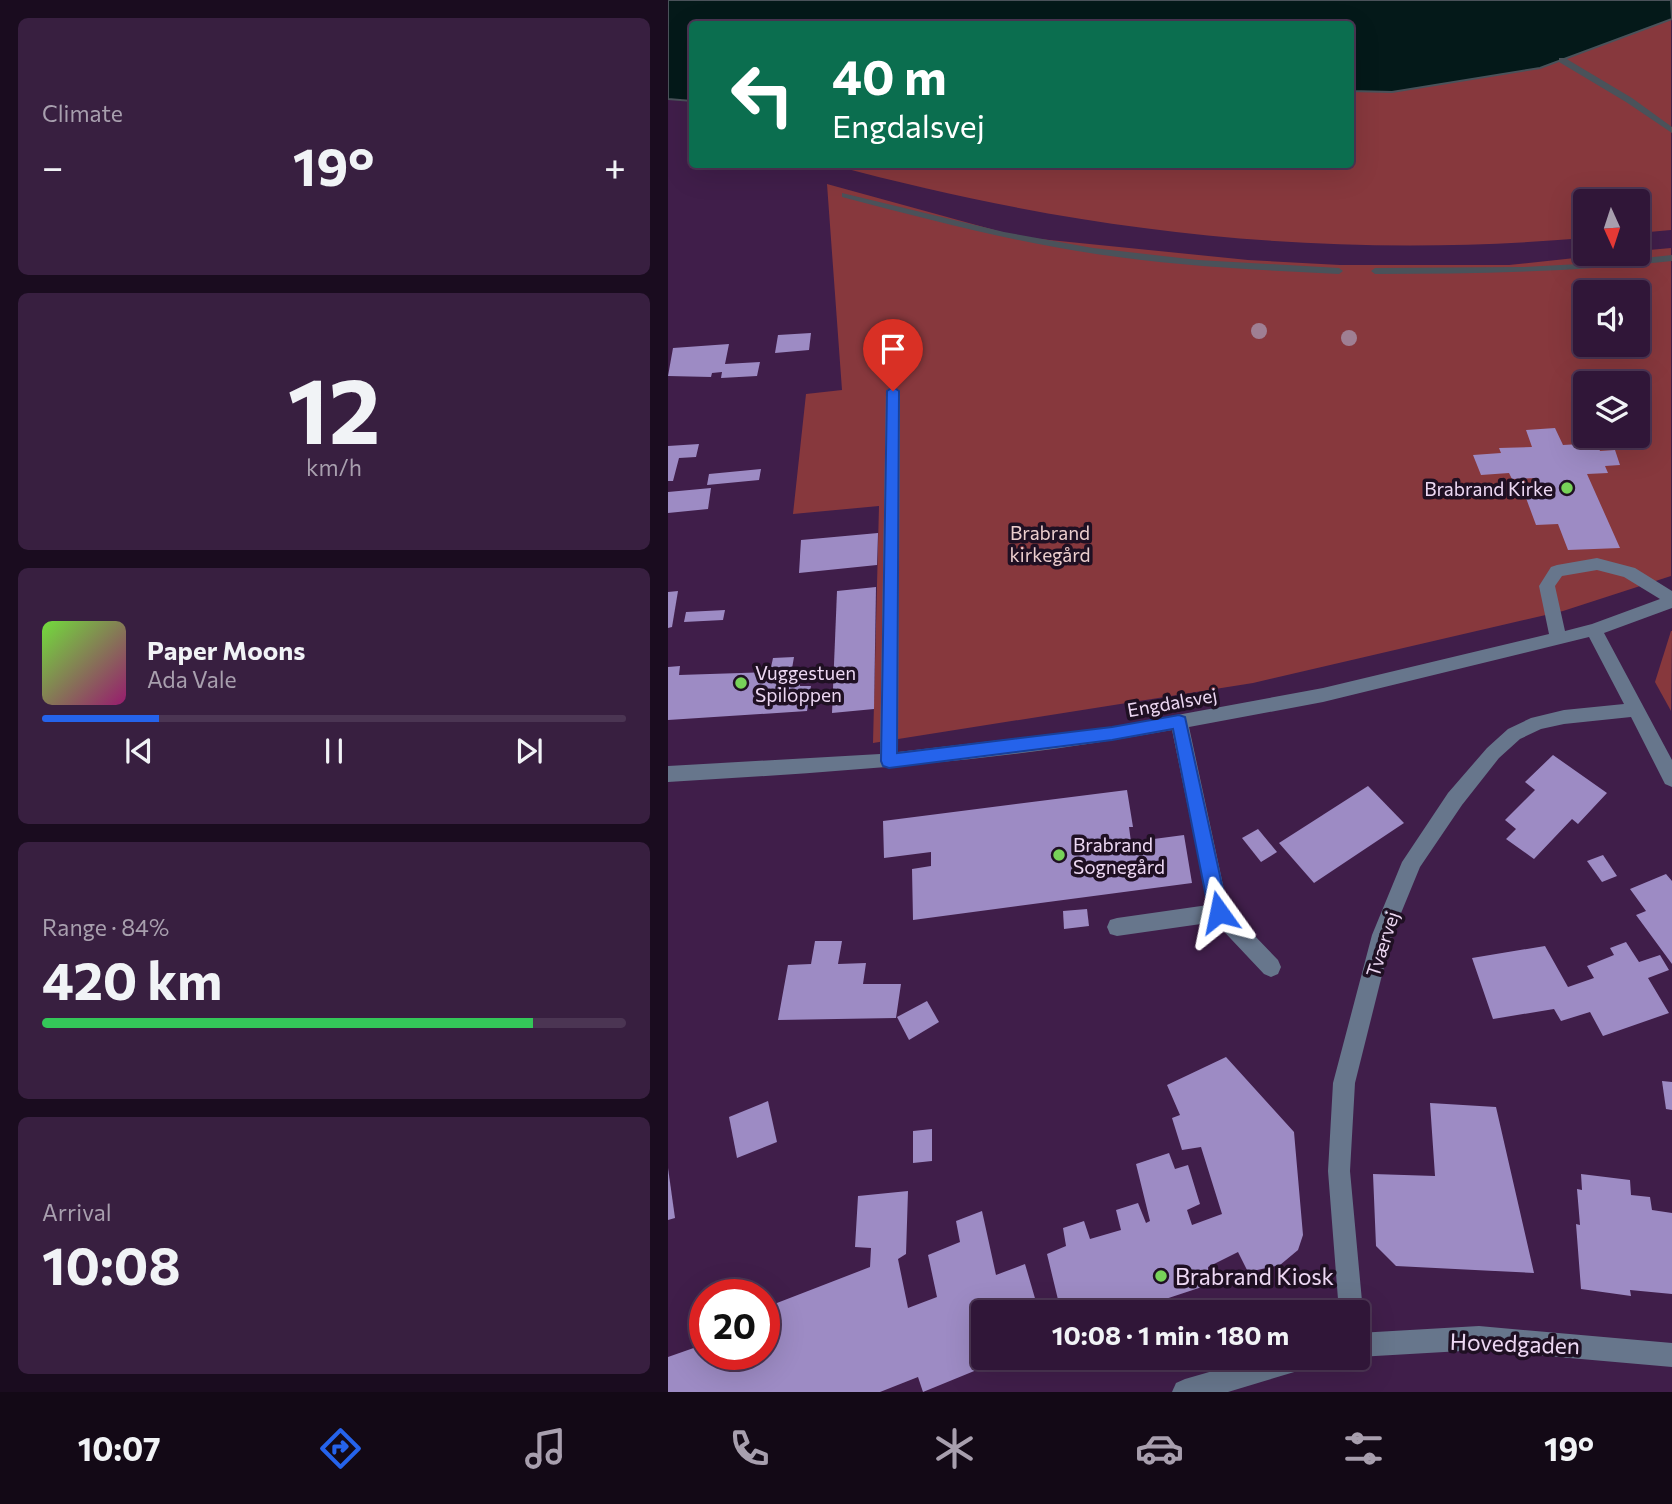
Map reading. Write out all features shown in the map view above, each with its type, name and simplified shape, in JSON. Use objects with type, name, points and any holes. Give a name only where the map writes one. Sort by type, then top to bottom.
[{"type":"street","points":[[889,761],[893,391]]},
{"type":"street","points":[[1558,638],[1547,586],[1557,571],[1597,564],[1629,572],[1671,600]]},
{"type":"street","name":"Engdalsvej","points":[[668,774],[889,761],[1112,734],[1323,695],[1594,630],[1671,600]]},
{"type":"street","points":[[1594,630],[1671,779]]},
{"type":"street","name":"Tværvej","points":[[1350,1300],[1339,1171],[1344,1083],[1381,935],[1412,862],[1455,799],[1493,753],[1514,734],[1537,723],[1563,717],[1634,710]]},
{"type":"street","points":[[1179,722],[1219,912],[1271,967]]},
{"type":"street","points":[[1117,927],[1219,912]]},
{"type":"street","name":"Hovedgaden","points":[[1370,1344],[1478,1338],[1671,1355]]},
{"type":"street","points":[[1185,1392],[1260,1370]]},
{"type":"green space","points":[[1671,19],[1671,230],[1650,232],[1650,189],[1573,189],[1573,239],[1489,244],[1299,243],[1113,224],[927,189],[845,168],[1354,168],[1354,91],[1392,92],[1540,68]]},
{"type":"green space","name":"Brabrand kirkegård","points":[[827,184],[1020,237],[1248,260],[1340,265],[1509,265],[1573,258],[1573,266],[1650,266],[1650,250],[1671,248],[1671,576],[1563,611],[1253,683],[873,743],[879,506],[793,514],[806,394],[842,390]]},
{"type":"green space","points":[[1672,631],[1671,711],[1655,682]]},
{"type":"shaded area","points":[[668,0],[1671,0],[1672,19],[1540,68],[1392,92],[1354,91],[1354,21],[689,21],[689,101],[668,99]]},
{"type":"building","points":[[811,333],[809,350],[775,353],[778,335]]},
{"type":"building","points":[[729,344],[725,364],[760,362],[757,376],[721,378],[722,372],[712,373],[711,377],[668,376],[673,348]]},
{"type":"building","name":"Brabrand Kirke","points":[[1555,428],[1563,445],[1573,444],[1573,448],[1599,448],[1600,451],[1615,450],[1620,465],[1605,466],[1608,473],[1587,474],[1620,548],[1568,550],[1558,524],[1536,525],[1526,498],[1544,496],[1537,478],[1512,479],[1509,473],[1481,475],[1473,455],[1501,453],[1499,448],[1532,447],[1526,430]]},
{"type":"building","points":[[699,444],[696,457],[679,458],[673,481],[668,481],[668,446]]},
{"type":"building","points":[[761,469],[759,480],[707,485],[709,474]]},
{"type":"building","points":[[711,488],[708,509],[668,513],[668,492]]},
{"type":"building","points":[[878,533],[877,565],[799,573],[801,540]]},
{"type":"building","points":[[876,587],[874,709],[832,713],[837,591]]},
{"type":"building","points":[[678,591],[672,627],[668,628],[668,592]]},
{"type":"building","points":[[725,610],[723,620],[684,622],[686,612]]},
{"type":"building","points":[[794,657],[790,680],[800,680],[800,686],[811,686],[807,711],[668,720],[668,667],[680,666],[679,675],[770,672],[773,658]]},
{"type":"building","points":[[1553,755],[1607,793],[1578,824],[1572,819],[1534,859],[1506,839],[1516,829],[1505,820],[1535,790],[1525,782]]},
{"type":"building","points":[[1368,786],[1404,823],[1314,883],[1279,843]]},
{"type":"building","name":"Brabrand Sognegård","points":[[1127,790],[1133,827],[1129,827],[1131,842],[1184,835],[1192,883],[913,920],[912,869],[931,866],[931,852],[884,858],[883,821]]},
{"type":"building","points":[[1258,829],[1277,852],[1261,862],[1242,838]]},
{"type":"building","points":[[1603,855],[1617,876],[1602,882],[1587,861]]},
{"type":"building","points":[[1666,874],[1672,881],[1672,964],[1636,915],[1646,911],[1630,889]]},
{"type":"building","points":[[1087,909],[1089,926],[1064,929],[1063,911]]},
{"type":"building","points":[[815,941],[842,941],[838,964],[866,963],[863,984],[901,984],[896,1018],[778,1020],[788,965],[811,964]]},
{"type":"building","points":[[1626,942],[1639,962],[1660,955],[1669,970],[1648,978],[1669,1013],[1603,1036],[1590,1012],[1561,1021],[1554,1009],[1493,1019],[1472,958],[1545,946],[1568,987],[1594,978],[1587,966],[1614,955],[1610,948]]},
{"type":"building","points":[[927,1001],[939,1022],[909,1040],[897,1017]]},
{"type":"building","points":[[1226,1057],[1294,1132],[1303,1235],[1298,1250],[1280,1265],[1248,1272],[1238,1252],[1208,1267],[1208,1285],[1162,1300],[1058,1300],[1047,1254],[1066,1246],[1063,1228],[1084,1221],[1090,1239],[1121,1230],[1116,1210],[1138,1203],[1146,1223],[1150,1221],[1136,1164],[1169,1153],[1175,1169],[1188,1165],[1200,1204],[1187,1210],[1192,1225],[1222,1214],[1201,1147],[1182,1150],[1172,1118],[1180,1115],[1167,1085]]},
{"type":"building","points":[[1662,1081],[1672,1082],[1672,1110],[1666,1109]]},
{"type":"building","points":[[768,1101],[777,1142],[737,1158],[729,1117]]},
{"type":"building","points":[[1430,1103],[1496,1107],[1534,1273],[1396,1266],[1376,1246],[1373,1174],[1435,1176]]},
{"type":"building","points":[[932,1129],[932,1161],[913,1163],[913,1131]]},
{"type":"building","points":[[668,1168],[675,1218],[668,1220]]},
{"type":"building","points":[[1581,1174],[1630,1180],[1631,1195],[1650,1197],[1652,1210],[1672,1213],[1672,1294],[1630,1290],[1631,1296],[1581,1289],[1576,1224],[1580,1225],[1577,1189],[1582,1190]]},
{"type":"building","points":[[908,1191],[906,1254],[898,1259],[908,1308],[937,1297],[928,1255],[960,1242],[956,1221],[982,1211],[996,1275],[1025,1264],[1036,1300],[971,1300],[971,1370],[977,1370],[923,1392],[918,1377],[880,1392],[668,1392],[668,1357],[689,1350],[689,1370],[780,1370],[780,1302],[870,1267],[871,1248],[855,1247],[858,1196]]},
{"type":"waterway","points":[[1562,60],[1629,100],[1672,131]]},
{"type":"waterway","points":[[845,195],[977,229],[1093,251],[1198,263],[1339,271]]},
{"type":"waterway","points":[[1375,271],[1524,270],[1672,258]]},
{"type":"place","name":"Brabrand Kirke","points":[[1567,488]]},
{"type":"place","name":"Vuggestuen Spiloppen","points":[[741,683]]},
{"type":"place","name":"Brabrand Sognegård","points":[[1059,855]]},
{"type":"place","name":"Brabrand Kiosk","points":[[1161,1276]]},
{"type":"route","points":[[893,391],[889,761],[1112,734],[1179,722],[1219,912]]}]
